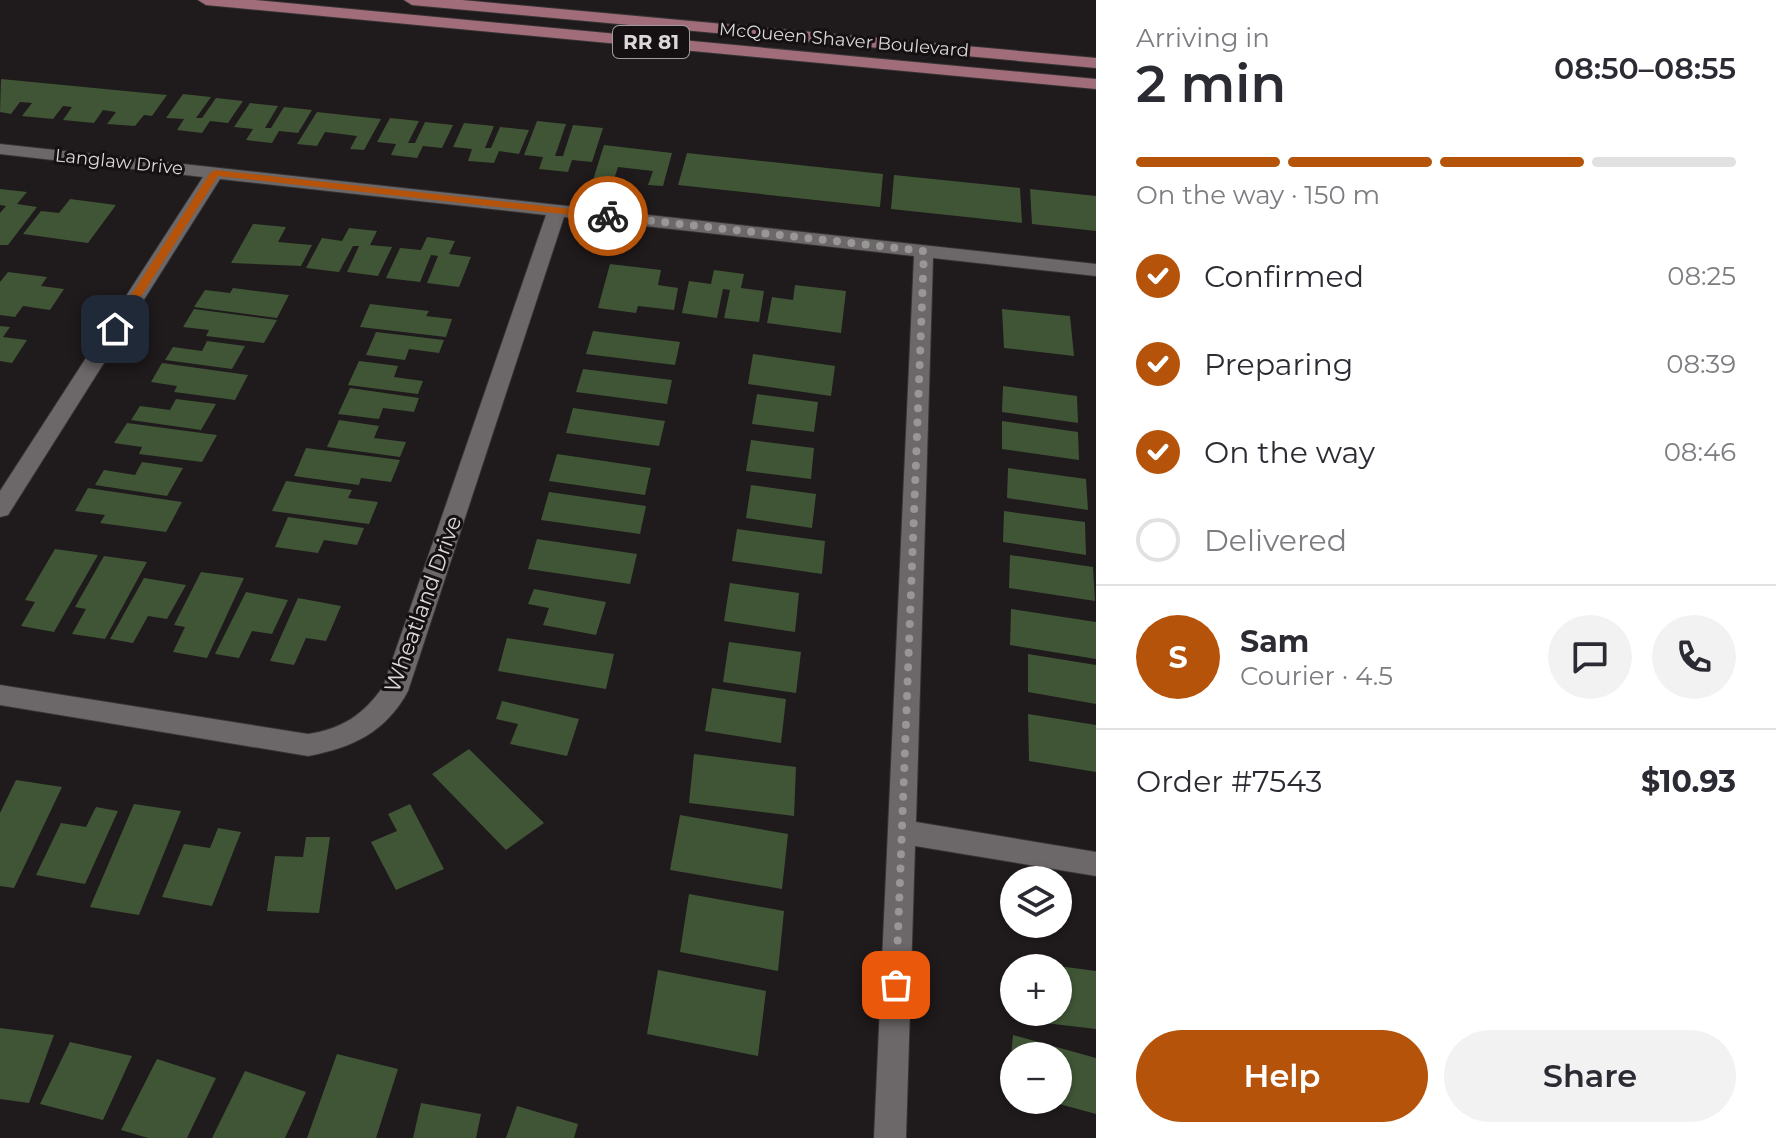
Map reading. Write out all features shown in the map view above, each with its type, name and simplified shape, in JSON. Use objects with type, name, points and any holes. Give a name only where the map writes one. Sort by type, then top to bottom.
[{"type":"main road","name":"McQueen Shaver Boulevard","points":[[206,0],[1096,84]]},
{"type":"main road","name":"McQueen Shaver Boulevard","points":[[412,0],[1096,63]]},
{"type":"street","name":"Langlaw Drive","points":[[0,149],[1096,270]]},
{"type":"street","points":[[0,509],[215,173]]},
{"type":"street","name":"Wheatland Drive","points":[[0,695],[308,745],[353,735],[378,717],[395,691],[557,211]]},
{"type":"street","points":[[890,1138],[924,251]]},
{"type":"street","points":[[902,832],[1096,864]]},
{"type":"building","points":[[1,79],[167,95],[152,116],[144,115],[135,126],[107,124],[116,112],[103,110],[94,123],[63,120],[72,107],[63,106],[53,119],[22,116],[32,103],[20,102],[11,114],[0,112]]},
{"type":"building","points":[[183,94],[211,97],[196,118],[202,118],[216,98],[243,101],[228,123],[210,121],[202,133],[177,130],[184,119],[166,118]]},
{"type":"building","points":[[250,103],[278,106],[265,128],[271,128],[284,107],[312,110],[298,133],[279,131],[272,143],[246,140],[253,129],[234,127]]},
{"type":"building","points":[[317,112],[381,119],[364,150],[350,149],[357,136],[325,132],[317,146],[297,144]]},
{"type":"building","points":[[390,118],[419,121],[408,143],[415,143],[425,122],[453,125],[442,148],[423,146],[417,158],[391,155],[396,144],[377,142]]},
{"type":"building","points":[[537,121],[566,124],[555,156],[563,156],[573,125],[603,128],[592,162],[572,160],[568,172],[539,169],[543,157],[524,155]]},
{"type":"building","points":[[464,123],[494,126],[485,148],[491,148],[500,127],[529,130],[519,154],[499,151],[494,163],[468,161],[472,149],[453,147]]},
{"type":"building","points":[[604,145],[672,153],[663,186],[648,185],[653,171],[618,167],[613,182],[593,180]]},
{"type":"building","points":[[687,153],[883,174],[880,207],[678,185]]},
{"type":"building","points":[[894,175],[1020,188],[1022,223],[891,209]]},
{"type":"building","points":[[0,189],[27,192],[17,204],[37,207],[8,245],[0,245],[0,213],[6,206],[0,205]]},
{"type":"building","points":[[1030,189],[1096,196],[1096,231],[1032,224]]},
{"type":"building","points":[[70,199],[116,205],[88,243],[23,234],[41,211],[59,213]]},
{"type":"building","points":[[253,224],[286,227],[278,242],[312,245],[301,266],[231,263]]},
{"type":"building","points":[[349,228],[377,231],[370,245],[392,247],[378,276],[347,272],[359,246],[353,246],[339,272],[306,268],[322,238],[342,241]]},
{"type":"building","points":[[427,237],[455,241],[449,254],[471,257],[459,287],[427,283],[438,256],[431,255],[420,282],[386,278],[400,248],[421,250]]},
{"type":"building","points":[[610,264],[661,270],[658,285],[678,288],[674,310],[638,306],[636,313],[598,308]]},
{"type":"building","points":[[714,270],[744,274],[741,288],[764,291],[759,322],[724,318],[730,290],[723,289],[717,318],[682,313],[689,281],[711,284]]},
{"type":"building","points":[[8,272],[47,277],[41,286],[64,289],[50,310],[23,306],[15,317],[0,315],[0,282]]},
{"type":"building","points":[[795,285],[846,291],[841,333],[767,323],[772,297],[793,300]]},
{"type":"building","points":[[233,288],[289,295],[277,318],[194,307],[205,290],[230,293]]},
{"type":"building","points":[[370,304],[429,311],[426,316],[452,319],[446,337],[360,327]]},
{"type":"building","points":[[194,309],[277,320],[264,343],[206,336],[209,330],[183,327]]},
{"type":"building","points":[[1002,309],[1070,316],[1074,356],[1004,348]]},
{"type":"building","points":[[0,326],[10,327],[3,337],[27,340],[12,363],[0,361]]},
{"type":"building","points":[[593,331],[680,342],[675,365],[586,354]]},
{"type":"building","points":[[376,332],[444,340],[439,353],[409,349],[405,360],[366,355]]},
{"type":"building","points":[[207,341],[245,346],[232,369],[165,360],[173,347],[202,351]]},
{"type":"building","points":[[753,354],[835,366],[831,396],[748,384]]},
{"type":"building","points":[[359,361],[398,366],[394,377],[423,381],[418,394],[348,385]]},
{"type":"building","points":[[162,363],[248,375],[235,400],[174,392],[177,386],[151,382]]},
{"type":"building","points":[[583,369],[672,380],[667,404],[576,392]]},
{"type":"building","points":[[1003,386],[1077,396],[1078,423],[1002,412]]},
{"type":"building","points":[[350,388],[419,398],[414,412],[383,408],[379,419],[338,414]]},
{"type":"building","points":[[757,394],[818,402],[814,432],[752,424]]},
{"type":"building","points":[[176,399],[216,404],[201,430],[131,420],[140,406],[170,410]]},
{"type":"building","points":[[573,408],[665,421],[659,446],[566,433]]},
{"type":"building","points":[[339,420],[379,426],[374,438],[406,442],[400,457],[327,447]]},
{"type":"building","points":[[1002,421],[1078,432],[1079,460],[1002,449]]},
{"type":"building","points":[[127,423],[217,435],[202,462],[139,454],[142,447],[114,443]]},
{"type":"building","points":[[751,440],[814,448],[811,479],[746,471]]},
{"type":"building","points":[[306,448],[400,460],[391,482],[361,478],[359,485],[294,476]]},
{"type":"building","points":[[557,454],[651,468],[645,495],[549,481]]},
{"type":"building","points":[[142,462],[183,468],[167,496],[95,485],[104,470],[135,475]]},
{"type":"building","points":[[1008,468],[1086,479],[1088,510],[1007,498]]},
{"type":"building","points":[[286,481],[352,490],[348,498],[378,502],[369,524],[272,511]]},
{"type":"building","points":[[751,485],[816,494],[812,528],[746,518]]},
{"type":"building","points":[[88,488],[182,502],[166,532],[100,523],[105,515],[75,511]]},
{"type":"building","points":[[549,492],[646,506],[640,534],[541,520]]},
{"type":"building","points":[[1004,511],[1085,522],[1086,555],[1003,542]]},
{"type":"building","points":[[288,517],[364,528],[357,545],[324,540],[318,553],[275,547]]},
{"type":"building","points":[[737,529],[825,541],[822,574],[732,561]]},
{"type":"building","points":[[537,539],[637,554],[630,584],[528,569]]},
{"type":"building","points":[[55,549],[98,555],[54,632],[21,626],[35,602],[25,600]]},
{"type":"building","points":[[1010,555],[1093,567],[1095,601],[1009,588]]},
{"type":"building","points":[[104,556],[147,562],[105,639],[72,634],[86,609],[75,607]]},
{"type":"building","points":[[201,572],[244,578],[207,658],[173,652],[185,627],[174,625]]},
{"type":"building","points":[[144,578],[186,585],[167,619],[148,616],[133,643],[110,639]]},
{"type":"building","points":[[730,583],[799,593],[795,632],[724,621]]},
{"type":"building","points":[[534,589],[606,602],[596,635],[543,625],[549,608],[528,604]]},
{"type":"building","points":[[246,592],[288,600],[272,634],[252,631],[239,658],[215,654]]},
{"type":"building","points":[[298,598],[341,606],[326,641],[306,638],[294,665],[270,661]]},
{"type":"building","points":[[1011,609],[1096,622],[1096,659],[1010,645]]},
{"type":"building","points":[[507,638],[614,654],[606,689],[498,671]]},
{"type":"building","points":[[729,642],[801,652],[796,693],[723,682]]},
{"type":"building","points":[[1028,654],[1096,665],[1096,704],[1028,692]]},
{"type":"building","points":[[712,688],[786,699],[781,743],[705,731]]},
{"type":"building","points":[[502,701],[579,719],[567,756],[510,744],[518,724],[496,719]]},
{"type":"building","points":[[1028,714],[1096,725],[1096,772],[1029,761]]},
{"type":"building","points":[[469,749],[544,823],[506,850],[432,774]]},
{"type":"building","points":[[694,754],[796,767],[794,816],[689,803]]},
{"type":"building","points":[[16,780],[62,787],[14,888],[0,886],[0,813]]},
{"type":"building","points":[[134,804],[181,811],[139,915],[90,907]]},
{"type":"building","points":[[410,804],[444,869],[396,890],[371,842],[397,831],[388,814]]},
{"type":"building","points":[[96,807],[118,811],[85,884],[36,875],[61,823],[86,827]]},
{"type":"building","points":[[680,815],[788,834],[782,889],[670,870]]},
{"type":"building","points":[[218,828],[241,832],[212,906],[162,897],[184,844],[210,848]]},
{"type":"building","points":[[306,837],[330,837],[319,913],[267,911],[275,856],[303,857]]},
{"type":"building","points":[[689,894],[784,911],[778,971],[680,952]]},
{"type":"building","points":[[1072,968],[1096,971],[1096,1029],[1070,1026]]},
{"type":"building","points":[[658,970],[766,991],[758,1056],[647,1034]]},
{"type":"building","points":[[0,1028],[54,1035],[29,1103],[0,1099]]},
{"type":"building","points":[[1013,1035],[1038,1042],[1012,1042]]},
{"type":"building","points":[[70,1042],[132,1056],[103,1120],[40,1104]]},
{"type":"building","points":[[1072,1051],[1096,1058],[1096,1114],[1072,1108]]},
{"type":"building","points":[[337,1054],[398,1069],[376,1138],[307,1138]]},
{"type":"building","points":[[157,1059],[216,1078],[187,1138],[148,1138],[121,1130]]},
{"type":"building","points":[[245,1071],[306,1092],[285,1138],[212,1138]]},
{"type":"building","points":[[421,1103],[481,1114],[476,1138],[413,1138]]},
{"type":"building","points":[[517,1106],[578,1124],[574,1138],[506,1138]]},
{"type":"way so far","points":[[608,216],[924,251],[896,985]]},
{"type":"route","points":[[115,329],[215,173],[608,216]]}]
